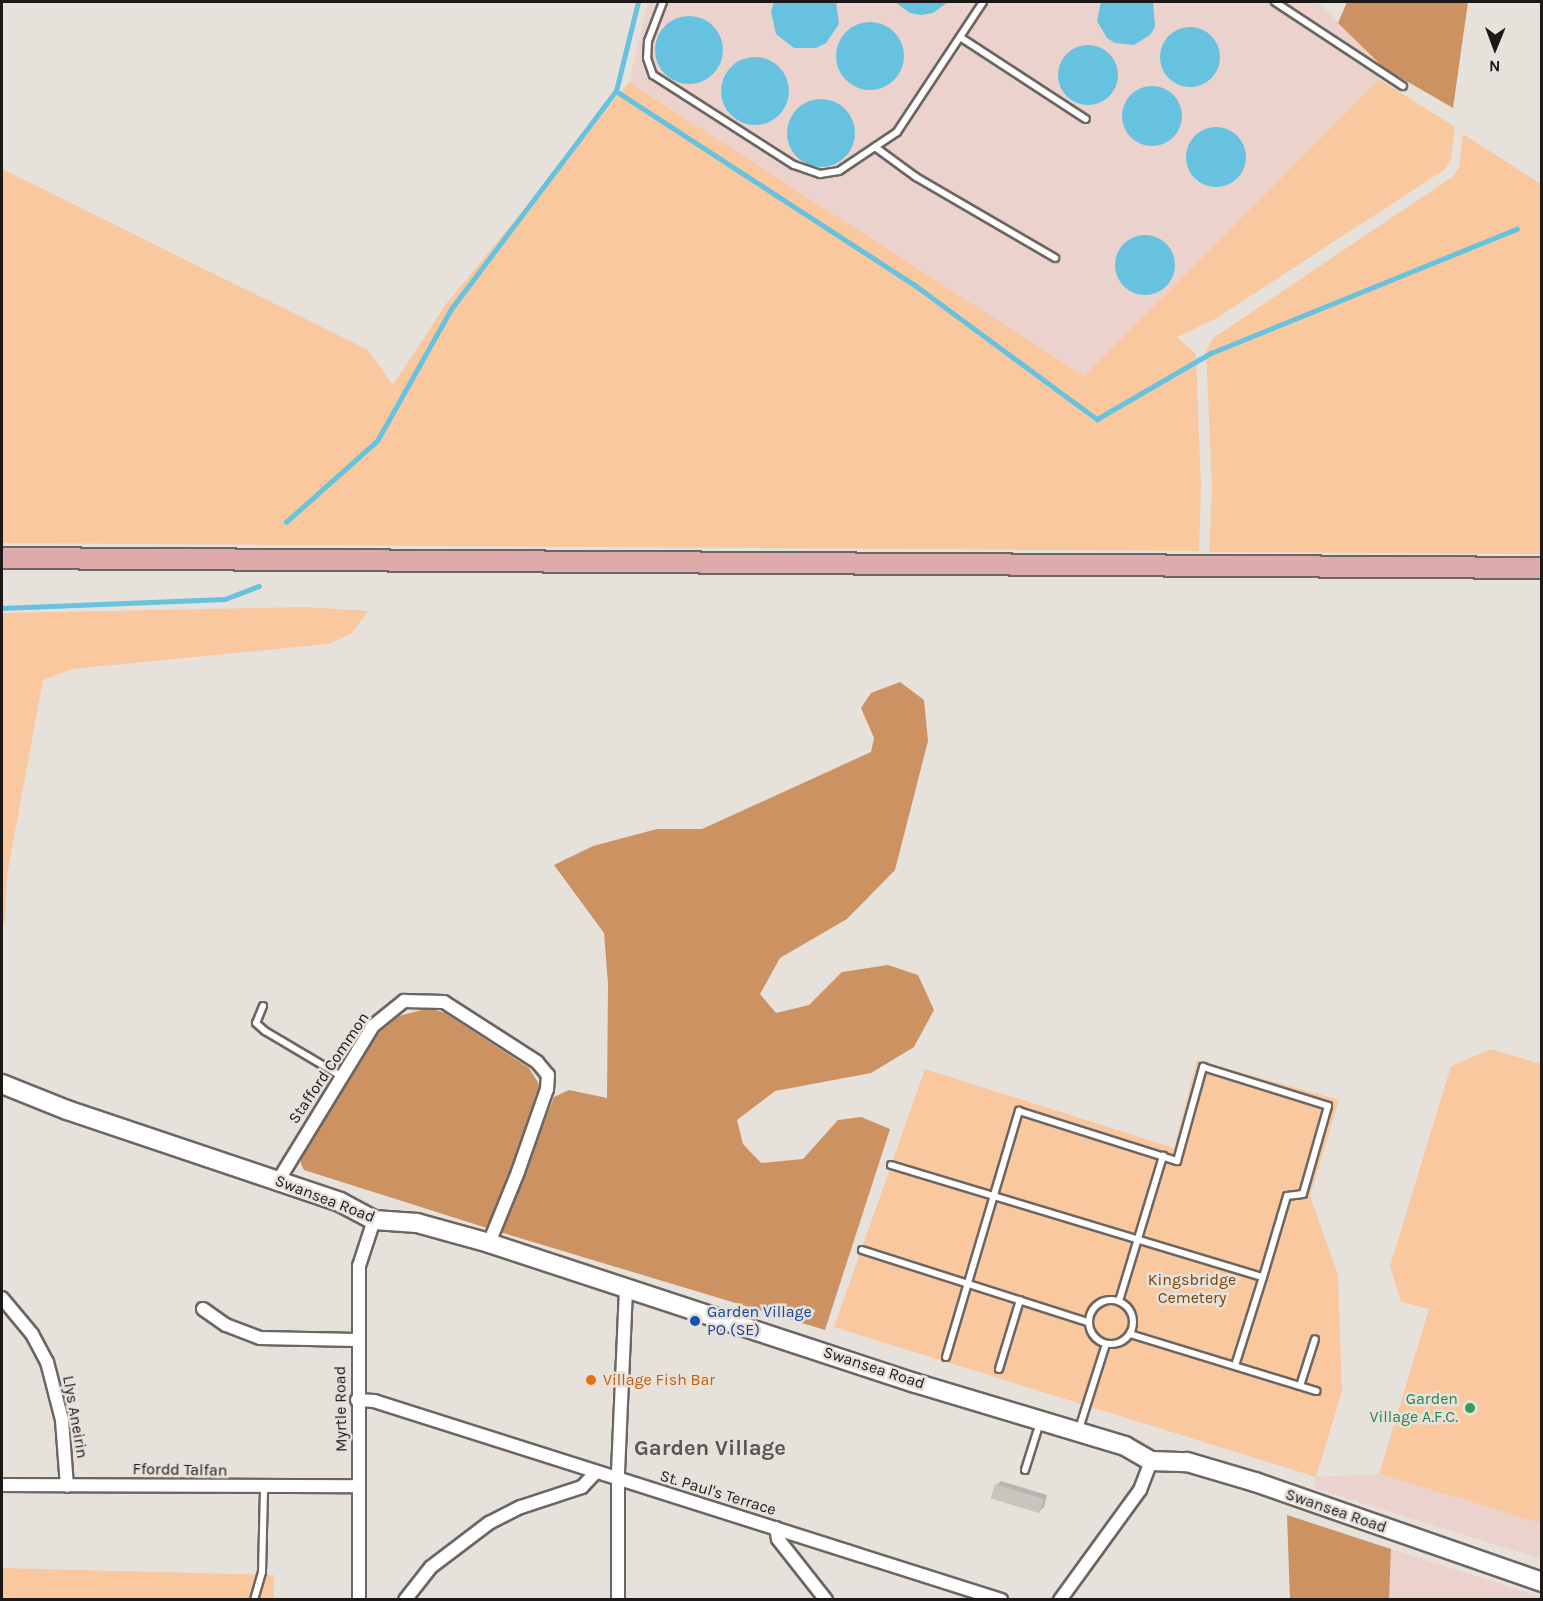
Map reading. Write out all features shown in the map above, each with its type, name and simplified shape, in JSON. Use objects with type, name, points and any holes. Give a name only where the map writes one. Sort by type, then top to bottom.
[{"type":"main road","points":[[2,558],[1542,568]]},
{"type":"main road","name":"Swansea Road","points":[[2,1084],[340,1202],[374,1220],[417,1223],[489,1243],[915,1383],[1125,1446],[1151,1461],[1187,1462],[1542,1582]]},
{"type":"street","name":"Stafford Common","points":[[278,1180],[373,1026],[389,1010],[404,1001],[422,999],[444,1002],[537,1062],[548,1075],[547,1089],[489,1243]]},
{"type":"street","name":"Myrtle Road","points":[[359,1599],[357,1340],[360,1257],[374,1220]]},
{"type":"street","points":[[618,1599],[618,1480],[626,1287]]},
{"type":"street","name":"Llys Aneirin","points":[[2,1298],[32,1334],[47,1362],[62,1420],[67,1486]]},
{"type":"street","points":[[203,1309],[226,1325],[260,1338],[357,1340]]},
{"type":"street","name":"St. Paul's Terrace","points":[[357,1400],[374,1401],[595,1473],[1000,1599]]},
{"type":"street","points":[[1060,1599],[1140,1490],[1151,1461]]},
{"type":"street","points":[[405,1599],[431,1567],[489,1523],[521,1507],[582,1487],[595,1473]]},
{"type":"street","name":"Ffordd Talfan","points":[[2,1485],[264,1488],[359,1486]]},
{"type":"street","points":[[776,1528],[778,1539],[826,1599]]},
{"type":"lane","points":[[663,2],[647,49],[648,66],[659,80],[802,169],[820,174],[839,171],[897,132],[983,2]]},
{"type":"lane","points":[[1275,2],[1403,86]]},
{"type":"lane","points":[[960,37],[1086,119]]},
{"type":"lane","points":[[875,147],[916,177],[1055,258]]},
{"type":"lane","points":[[263,1006],[256,1023],[265,1031],[341,1076]]},
{"type":"lane","points":[[946,1357],[1019,1112],[1177,1161],[1203,1067],[1328,1106],[1303,1194],[1287,1196],[1235,1366]]},
{"type":"lane","points":[[1119,1301],[1163,1156]]},
{"type":"lane","points":[[891,1165],[1263,1277]]},
{"type":"lane","points":[[862,1250],[1089,1322]]},
{"type":"lane","points":[[999,1369],[1020,1300]]},
{"type":"lane","points":[[1119,1301],[1131,1311],[1130,1334],[1120,1343],[1106,1344],[1094,1337],[1089,1322],[1099,1303],[1119,1301]]},
{"type":"lane","points":[[1130,1334],[1316,1390]]},
{"type":"lane","points":[[1300,1386],[1315,1340]]},
{"type":"lane","points":[[1078,1431],[1106,1344]]},
{"type":"lane","points":[[1025,1470],[1040,1420]]},
{"type":"lane","points":[[254,1599],[262,1572],[264,1488]]},
{"type":"shaded area","points":[[648,2],[1317,2],[1384,68],[1378,79],[1084,376],[629,82]]},
{"type":"shaded area","points":[[1347,2],[1468,2],[1453,108],[1384,68],[1338,23]]},
{"type":"shaded area","points":[[900,682],[924,700],[928,741],[895,870],[847,919],[780,958],[760,994],[776,1013],[809,1005],[842,972],[888,965],[918,975],[934,1010],[914,1047],[871,1073],[775,1091],[737,1120],[743,1144],[761,1163],[803,1159],[838,1120],[861,1117],[890,1129],[825,1330],[500,1232],[554,1097],[569,1090],[607,1098],[608,984],[604,933],[554,865],[593,846],[657,829],[702,829],[871,752],[874,738],[861,708],[871,693]]},
{"type":"shaded area","points":[[429,1008],[445,1013],[529,1068],[542,1089],[490,1229],[304,1170],[301,1164],[301,1154],[376,1035],[399,1016]]},
{"type":"shaded area","points":[[1379,1474],[1541,1523],[1541,1559],[1314,1488],[1316,1477]]},
{"type":"shaded area","points":[[1287,1515],[1391,1549],[1389,1599],[1290,1599]]},
{"type":"shaded area","points":[[1391,1549],[1542,1597],[1541,1600],[1389,1600]]},
{"type":"green space","points":[[1379,79],[1455,127],[1451,159],[1444,170],[1215,319],[1177,337],[1196,354],[1201,487],[1199,551],[2,543],[2,169],[368,350],[393,385],[446,304],[629,82],[1084,376]]},
{"type":"green space","points":[[1463,134],[1541,184],[1541,554],[1209,552],[1212,489],[1206,351],[1213,338],[1452,177],[1459,168]]},
{"type":"green space","points":[[305,607],[368,611],[351,634],[328,644],[72,669],[43,680],[7,875],[5,923],[2,923],[2,613]]},
{"type":"green space","points":[[1491,1049],[1541,1064],[1541,1523],[1379,1474],[1429,1309],[1401,1302],[1390,1266],[1451,1066]]},
{"type":"green space","name":"Kingsbridge Cemetery","points":[[1197,1060],[1339,1100],[1310,1196],[1338,1275],[1342,1391],[1316,1477],[834,1327],[925,1069],[1174,1148]]},
{"type":"green space","points":[[2,1568],[274,1575],[274,1599],[2,1600]]},
{"type":"water","points":[[774,2],[836,2],[839,24],[826,43],[816,48],[794,48],[776,34],[771,12]]},
{"type":"water","points":[[895,2],[948,2],[933,13],[921,15],[910,13]]},
{"type":"water","points":[[1101,2],[1153,2],[1155,27],[1150,35],[1134,45],[1115,43],[1107,38],[1097,21]]},
{"type":"water","points":[[689,16],[702,19],[713,26],[720,37],[723,50],[720,63],[713,74],[702,81],[689,84],[676,81],[665,74],[658,63],[655,50],[658,37],[665,26],[676,19]]},
{"type":"water","points":[[870,22],[883,25],[894,32],[901,43],[904,56],[901,69],[894,80],[883,87],[870,90],[857,87],[846,80],[839,69],[836,56],[839,43],[846,32],[857,25]]},
{"type":"water","points":[[1190,27],[1211,36],[1220,57],[1211,78],[1190,87],[1169,78],[1160,57],[1169,36]]},
{"type":"water","points":[[1088,45],[1109,54],[1118,75],[1109,96],[1088,105],[1067,96],[1058,75],[1067,54]]},
{"type":"water","points":[[755,57],[768,60],[779,67],[786,78],[789,91],[786,104],[779,115],[768,122],[755,125],[742,122],[731,115],[724,104],[721,91],[724,78],[731,67],[742,60]]},
{"type":"water","points":[[1152,86],[1173,95],[1182,116],[1173,137],[1152,146],[1131,137],[1122,116],[1131,95]]},
{"type":"water","points":[[821,99],[834,102],[845,109],[852,120],[855,133],[852,146],[845,157],[834,164],[821,167],[808,164],[797,157],[790,146],[787,133],[790,120],[797,109],[808,102]]},
{"type":"water","points":[[1216,127],[1237,136],[1246,157],[1237,178],[1216,187],[1195,178],[1186,157],[1195,136]]},
{"type":"water","points":[[1145,235],[1166,244],[1175,265],[1166,286],[1145,295],[1124,286],[1115,265],[1124,244]]},
{"type":"building","points":[[995,1484],[1044,1499],[1039,1513],[991,1498]]},
{"type":"waterway","points":[[286,522],[377,441],[451,309],[616,91],[638,2]]},
{"type":"waterway","points":[[616,91],[915,285],[1097,419],[1211,353],[1517,229]]},
{"type":"waterway","points":[[2,608],[225,599],[259,586]]},
{"type":"place","name":"Garden Village PO (SE)","points":[[695,1321]]},
{"type":"place","name":"Village Fish Bar","points":[[591,1380]]},
{"type":"place","name":"Garden Village A.F.C.","points":[[1470,1408]]},
{"type":"district","name":"Garden Village","points":[[710,1449]]}]
